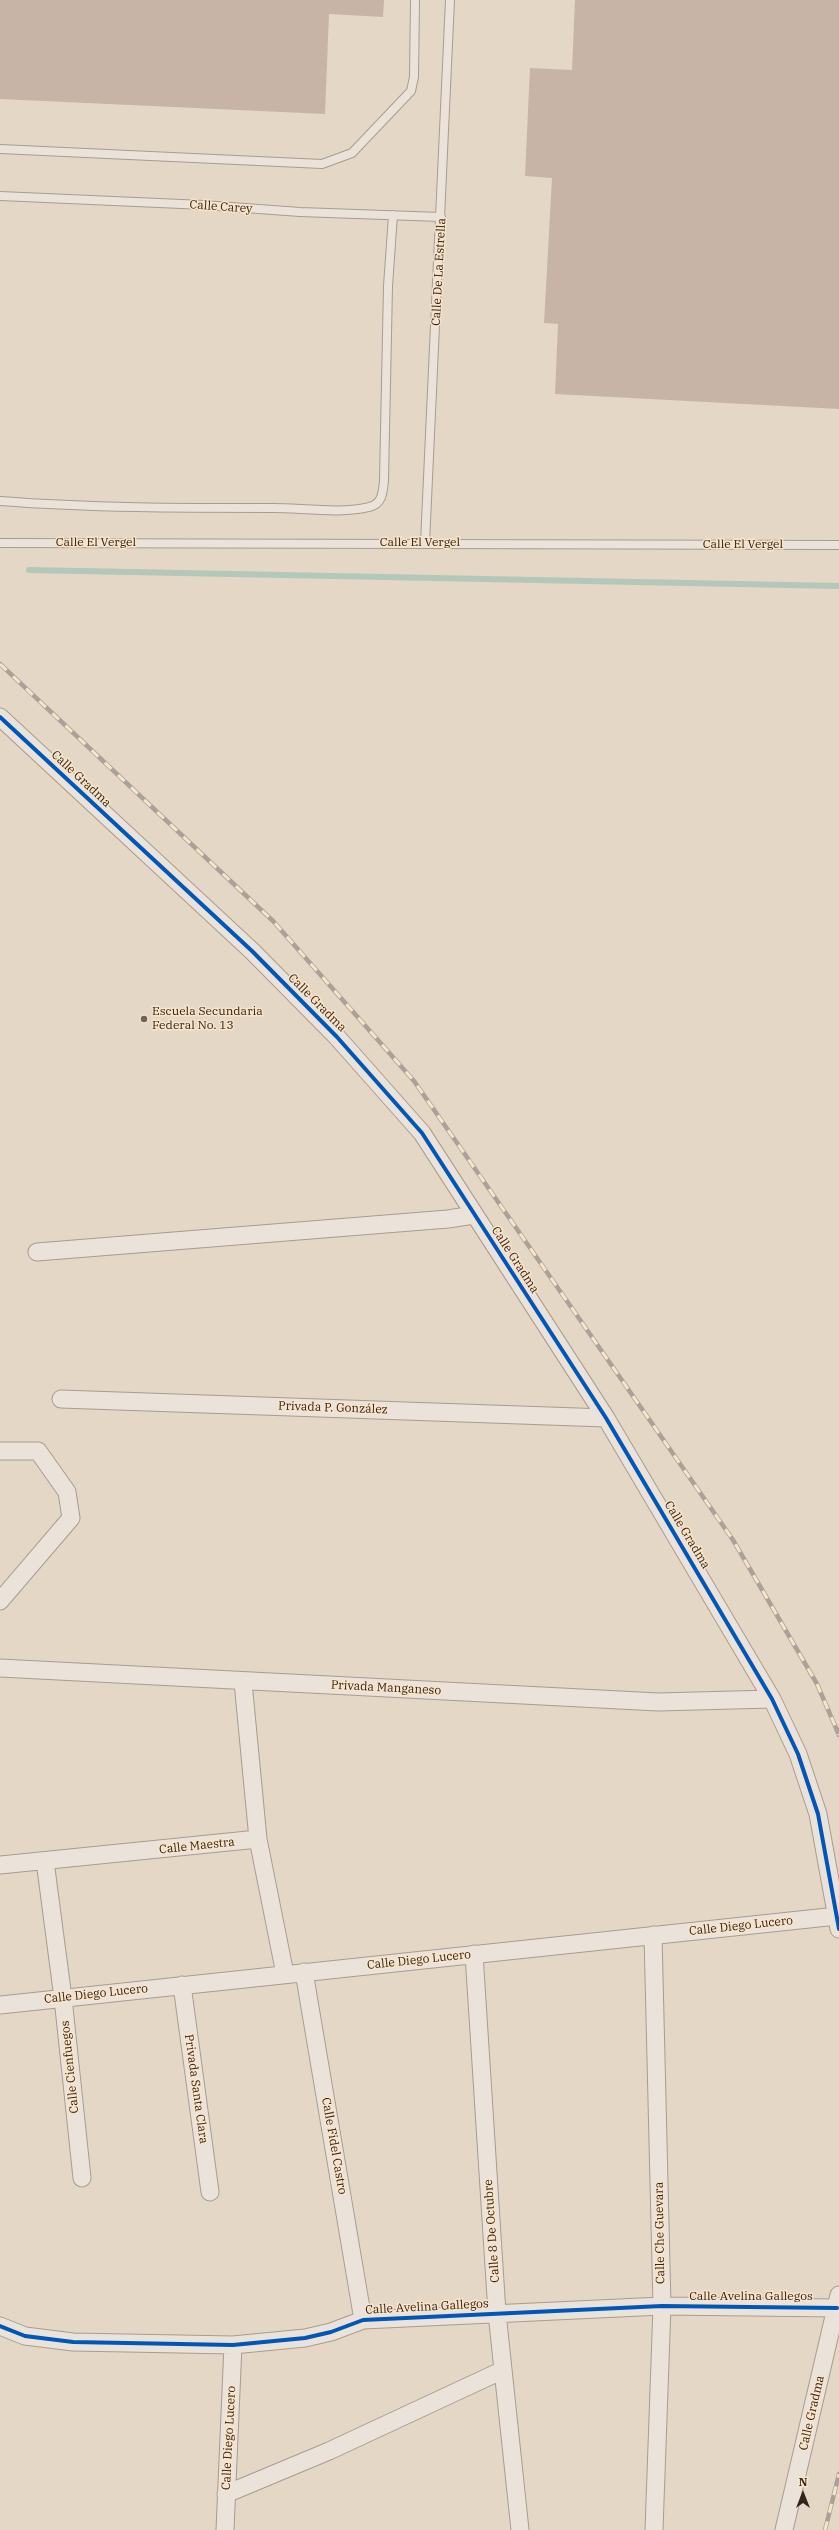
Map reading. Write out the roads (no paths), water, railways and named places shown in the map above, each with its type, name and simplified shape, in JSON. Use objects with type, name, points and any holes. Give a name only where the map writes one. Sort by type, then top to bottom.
[{"type":"street","name":"Calle Gradma","points":[[0,718],[252,951],[337,1037],[422,1133],[606,1418],[772,1699],[798,1754],[818,1814],[838,1922]]},
{"type":"street","points":[[37,1252],[440,1220],[474,1214]]},
{"type":"street","name":"Privada P. González","points":[[61,1398],[606,1418]]},
{"type":"street","points":[[0,1451],[38,1451],[67,1492],[71,1518],[0,1601]]},
{"type":"street","name":"Privada Manganeso","points":[[0,1668],[243,1682],[658,1702],[772,1699]]},
{"type":"street","points":[[243,1682],[258,1840],[285,1974]]},
{"type":"street","name":"Calle Maestra","points":[[0,1865],[258,1840]]},
{"type":"street","name":"Calle Cienfuegos","points":[[45,1861],[63,1998],[82,2178]]},
{"type":"street","name":"Calle Diego Lucero","points":[[0,2005],[653,1935],[838,1922]]},
{"type":"street","name":"Calle Che Guevara","points":[[653,1935],[662,2306],[654,2530]]},
{"type":"street","name":"Calle 8 De Octubre","points":[[474,1954],[497,2312],[520,2530]]},
{"type":"street","name":"Calle Fidel Castro","points":[[304,1972],[363,2320]]},
{"type":"street","name":"Privada Santa Clara","points":[[182,1985],[210,2192]]},
{"type":"street","name":"Calle Gradma","points":[[784,2530],[838,2301]]},
{"type":"street","name":"Calle Avelina Gallegos","points":[[0,2326],[25,2336],[73,2342],[233,2345],[305,2338],[331,2332],[363,2320],[497,2312],[838,2301]]},
{"type":"street","name":"Calle Diego Lucero","points":[[225,2530],[233,2345]]},
{"type":"street","points":[[226,2494],[329,2451],[503,2370]]},
{"type":"lane","points":[[0,149],[322,164],[352,153],[411,92],[414,77],[415,0]]},
{"type":"lane","name":"Calle De La Estrella","points":[[425,543],[450,0]]},
{"type":"lane","name":"Calle Carey","points":[[0,196],[204,205],[300,212],[441,217]]},
{"type":"lane","points":[[0,502],[196,510],[336,509],[370,507],[377,503],[382,495],[384,480],[388,286],[393,215]]},
{"type":"lane","name":"Calle El Vergel","points":[[0,543],[839,545]]},
{"type":"waterway","points":[[29,570],[839,586]]},
{"type":"railway","points":[[0,664],[273,921],[414,1081],[733,1540],[817,1684],[839,1735]]},
{"type":"railway","points":[[825,2530],[839,2474]]},
{"type":"place","name":"Escuela Secundaria Federal No. 13","points":[[144,1019]]}]
